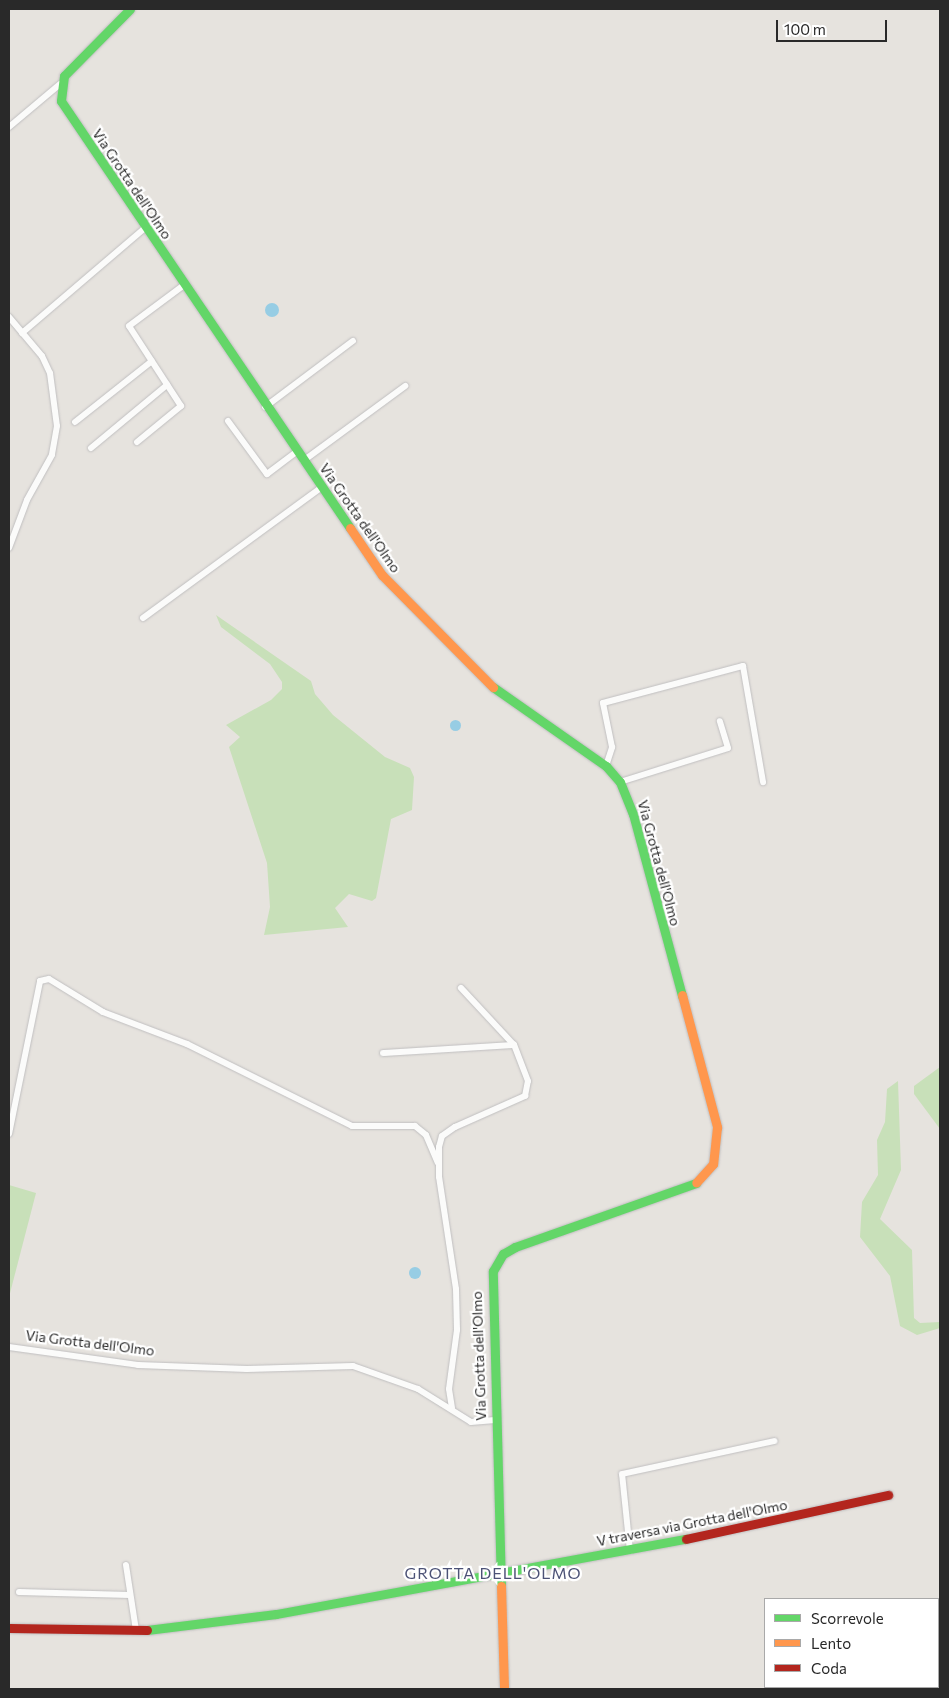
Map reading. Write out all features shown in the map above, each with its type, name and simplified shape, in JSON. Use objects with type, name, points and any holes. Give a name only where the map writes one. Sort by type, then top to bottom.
[{"type":"street","points":[[9,127],[60,84],[130,9]]},
{"type":"street","name":"Via Grotta dell'Olmo","points":[[60,84],[61,101],[144,228],[382,575],[489,684],[606,766],[620,782],[633,814],[718,1143],[708,1172],[685,1192],[503,1254],[490,1280],[504,1689]]},
{"type":"street","points":[[22,333],[85,283],[144,228]]},
{"type":"street","points":[[137,442],[180,406],[129,326],[184,285]]},
{"type":"street","points":[[9,317],[50,373],[57,426],[52,455],[26,500],[9,548]]},
{"type":"street","points":[[265,407],[353,341]]},
{"type":"street","points":[[75,422],[152,361]]},
{"type":"street","points":[[91,448],[167,385]]},
{"type":"street","points":[[303,461],[405,386]]},
{"type":"street","points":[[228,422],[267,474],[297,451]]},
{"type":"street","points":[[144,618],[322,487]]},
{"type":"street","points":[[606,766],[612,748],[603,703],[743,666],[763,782]]},
{"type":"street","points":[[620,782],[728,748],[720,721]]},
{"type":"street","points":[[9,1134],[40,981],[49,979],[103,1012],[187,1044],[352,1126],[416,1126],[426,1135],[438,1163]]},
{"type":"street","points":[[438,1163],[442,1136],[525,1096],[527,1076],[514,1046],[460,988]]},
{"type":"street","points":[[382,1053],[514,1046]]},
{"type":"street","name":"Via Grotta dell'Olmo","points":[[438,1163],[456,1290],[457,1330],[449,1389],[452,1408]]},
{"type":"street","name":"Via Grotta dell'Olmo","points":[[9,1347],[138,1365],[247,1369],[353,1366],[418,1389],[452,1408]]},
{"type":"street","points":[[452,1408],[471,1422],[495,1420]]},
{"type":"street","points":[[630,1551],[622,1474],[774,1441]]},
{"type":"street","name":"V traversa via Grotta dell'Olmo","points":[[9,1628],[136,1630],[276,1614],[481,1574],[500,1574],[630,1551],[888,1495]]},
{"type":"street","points":[[126,1565],[136,1630]]},
{"type":"street","points":[[19,1592],[130,1595]]},
{"type":"street","points":[[939,1654],[940,1662]]},
{"type":"green space","points":[[216,615],[311,681],[315,694],[333,715],[385,757],[410,768],[414,777],[412,810],[391,819],[376,898],[372,901],[349,894],[335,908],[348,927],[264,935],[270,907],[267,863],[229,747],[240,737],[226,725],[271,700],[282,689],[282,682],[270,664],[221,627]]},
{"type":"green space","points":[[940,1067],[940,1129],[914,1094],[914,1086]]},
{"type":"green space","points":[[898,1081],[901,1170],[880,1219],[912,1250],[914,1318],[920,1323],[940,1322],[940,1328],[917,1335],[900,1326],[890,1276],[860,1237],[862,1202],[878,1175],[877,1140],[885,1122],[887,1089]]},
{"type":"green space","points":[[9,1185],[36,1193],[9,1297]]},
{"type":"water","points":[[272,303],[277,305],[279,310],[277,315],[272,317],[267,315],[265,310],[267,305]]},
{"type":"water","points":[[455,719],[461,725],[455,731],[449,725]]},
{"type":"water","points":[[415,1267],[421,1273],[415,1279],[409,1273]]},
{"type":"traffic: fast","points":[[130,9],[64,76],[61,101],[350,528]]},
{"type":"traffic: fast","points":[[493,687],[606,766],[620,782],[633,814],[682,995]]},
{"type":"traffic: fast","points":[[501,1586],[493,1271],[503,1254],[515,1247],[696,1183]]},
{"type":"traffic: fast","points":[[147,1630],[276,1614],[686,1539]]},
{"type":"traffic: slow","points":[[350,528],[382,575],[493,687]]},
{"type":"traffic: slow","points":[[682,995],[717,1127],[713,1164],[696,1183]]},
{"type":"traffic: slow","points":[[501,1586],[504,1689]]},
{"type":"traffic: jam","points":[[686,1539],[888,1495]]},
{"type":"traffic: jam","points":[[9,1628],[147,1630]]},
{"type":"district","name":"GROTTA DELL'OLMO","points":[[493,1573]]}]
